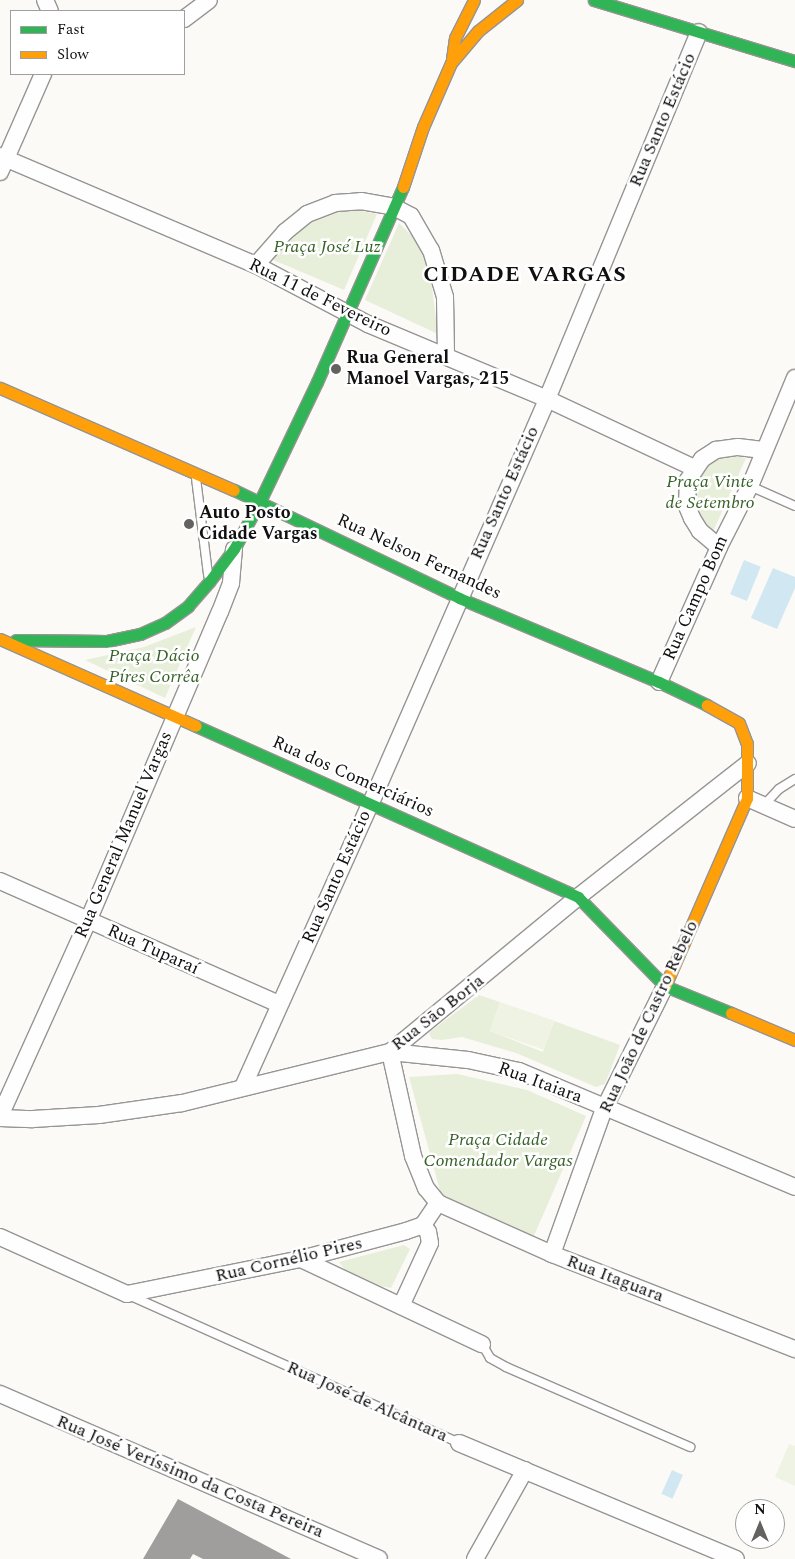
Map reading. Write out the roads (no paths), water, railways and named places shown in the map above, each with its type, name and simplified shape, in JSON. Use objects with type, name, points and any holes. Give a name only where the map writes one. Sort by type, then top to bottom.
[{"type":"street","points":[[185,18],[209,0]]},
{"type":"street","points":[[452,63],[455,38],[474,0]]},
{"type":"street","points":[[594,0],[795,62]]},
{"type":"street","points":[[1,639],[80,643],[107,641],[140,634],[165,623],[188,606],[209,582],[234,549],[260,501],[348,314],[394,207],[423,127],[452,63],[478,31],[515,1]]},
{"type":"street","points":[[492,6],[503,8],[515,1]]},
{"type":"street","name":"Rua Santo Estácio","points":[[243,1087],[370,805],[547,399],[699,32]]},
{"type":"street","points":[[2,162],[43,75]]},
{"type":"street","name":"Rua 11 de Fevereiro","points":[[2,162],[256,265],[320,297],[348,314],[547,399],[694,468]]},
{"type":"street","points":[[256,265],[285,232],[307,214],[336,203],[361,201],[394,207],[411,216],[431,250],[445,297],[446,355]]},
{"type":"street","name":"Rua Campo Bom","points":[[659,682],[719,547],[750,486],[795,378]]},
{"type":"street","name":"Rua Nelson Fernandes","points":[[0,388],[260,501],[459,598],[659,682],[733,718],[740,723],[745,733],[748,781]]},
{"type":"street","points":[[719,547],[700,531],[687,506],[688,480],[694,468],[702,459],[716,450],[727,447],[764,450]]},
{"type":"street","name":"Rua General Manuel Vargas","points":[[0,1117],[88,921],[231,583],[234,549]]},
{"type":"street","name":"Rua dos Comerciários","points":[[1,639],[578,897],[665,986]]},
{"type":"street","name":"Rua São Borja","points":[[0,1117],[33,1119],[99,1115],[182,1103],[390,1052],[578,897],[748,763]]},
{"type":"street","name":"Rua João de Castro Rebelo","points":[[552,1254],[604,1109],[665,986],[748,798],[748,781]]},
{"type":"street","points":[[748,798],[795,819]]},
{"type":"street","name":"Rua Tuparaí","points":[[0,880],[88,921],[279,1004]]},
{"type":"street","points":[[665,986],[795,1040]]},
{"type":"street","points":[[390,1052],[413,1156],[426,1188],[438,1202],[423,1225],[428,1232],[430,1242],[400,1306]]},
{"type":"street","name":"Rua Itaiara","points":[[390,1052],[468,1060],[519,1071],[561,1087],[604,1109],[795,1188]]},
{"type":"street","name":"Rua Itaguara","points":[[438,1202],[552,1254],[795,1349]]},
{"type":"street","name":"Rua Cornélio Pires","points":[[127,1294],[301,1259],[383,1238],[423,1225]]},
{"type":"street","name":"Rua José de Alcântara","points":[[0,1237],[127,1294]]},
{"type":"street","points":[[301,1259],[482,1344]]},
{"type":"street","name":"Rua José Veríssimo da Costa Pereira","points":[[0,1394],[380,1559]]},
{"type":"street","name":"Rua José de Alcântara","points":[[459,1443],[736,1559]]},
{"type":"street","points":[[475,1559],[526,1470]]},
{"type":"lane","points":[[196,473],[209,582]]},
{"type":"lane","points":[[750,486],[795,506]]},
{"type":"lane","points":[[764,805],[779,789],[795,779]]},
{"type":"lane","name":"Rua José de Alcântara","points":[[127,1294],[459,1443]]},
{"type":"lane","points":[[482,1344],[490,1358],[506,1367],[690,1447]]},
{"type":"water","points":[[744,560],[761,567],[747,601],[730,594]]},
{"type":"water","points":[[773,568],[795,577],[795,588],[777,629],[751,618]]},
{"type":"water","points":[[672,1470],[683,1475],[672,1499],[661,1494]]},
{"type":"place","name":"Rua General Manoel Vargas, 215","points":[[336,369]]},
{"type":"place","name":"Auto Posto Cidade Vargas","points":[[189,524]]},
{"type":"district","name":"CIDADE VARGAS","points":[[525,275]]},
{"type":"park label","name":"Praça José Luz","points":[[327,247]]},
{"type":"park label","name":"Praça Vinte de Setembro","points":[[710,493]]},
{"type":"park label","name":"Praça Dácio Píres Corrêa","points":[[154,668]]},
{"type":"park label","name":"Praça Cidade Comendador Vargas","points":[[498,1151]]}]
